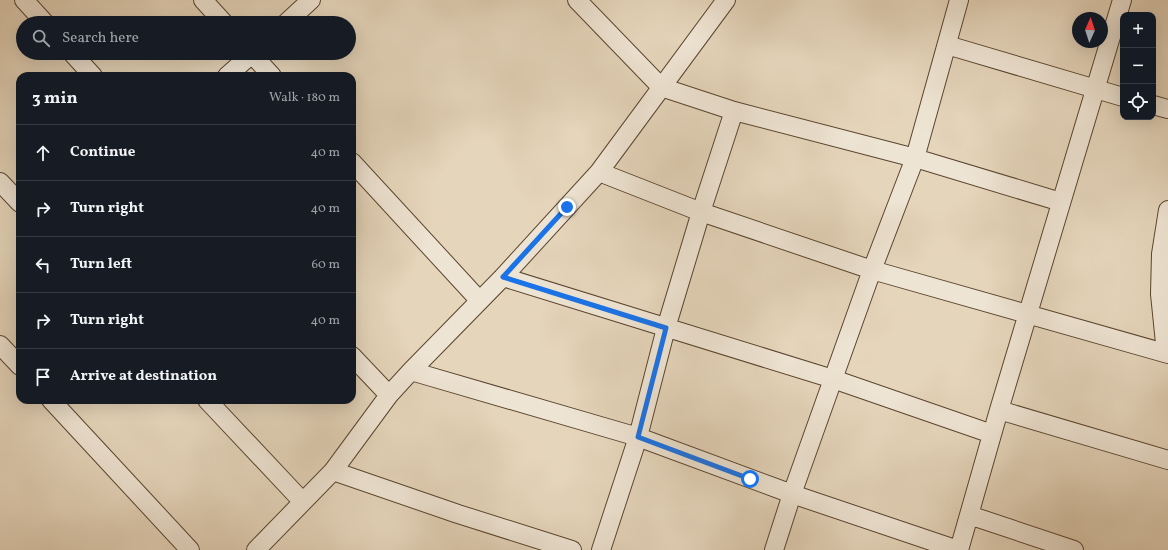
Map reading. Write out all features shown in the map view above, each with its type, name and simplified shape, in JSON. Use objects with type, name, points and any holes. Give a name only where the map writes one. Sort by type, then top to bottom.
[{"type":"street","points":[[24,0],[39,16]]},
{"type":"street","points":[[203,0],[218,16]]},
{"type":"street","points":[[294,16],[311,0]]},
{"type":"street","points":[[577,0],[661,87],[734,111],[915,158],[1062,202]]},
{"type":"street","points":[[256,550],[302,501],[333,471],[389,395],[479,300],[503,277],[599,172],[726,0]]},
{"type":"street","points":[[774,550],[792,494],[872,270],[915,158],[959,0]]},
{"type":"street","points":[[411,371],[638,437],[792,494],[958,550],[1028,313],[1097,89],[1122,0]]},
{"type":"street","points":[[947,45],[1120,96]]},
{"type":"street","points":[[78,60],[89,72]]},
{"type":"street","points":[[231,72],[244,60]]},
{"type":"street","points":[[258,60],[269,72]]},
{"type":"street","points":[[1156,106],[1168,109]]},
{"type":"street","points":[[601,550],[638,437],[666,328],[701,212],[734,111]]},
{"type":"street","points":[[356,166],[479,300]]},
{"type":"street","points":[[599,172],[701,212],[872,270],[1167,353],[1160,294],[1161,254],[1168,210]]},
{"type":"street","points":[[0,182],[16,200]]},
{"type":"street","points":[[503,277],[833,379],[992,434]]},
{"type":"street","points":[[0,345],[16,362]]},
{"type":"street","points":[[356,360],[389,395]]},
{"type":"street","points":[[55,404],[190,550]]},
{"type":"street","points":[[211,404],[302,501]]},
{"type":"street","points":[[999,410],[1168,460]]},
{"type":"street","points":[[333,471],[458,514],[572,550]]},
{"type":"street","points":[[969,515],[1074,550]]},
{"type":"route","points":[[567,207],[503,277],[666,328],[638,437],[750,479]]}]
